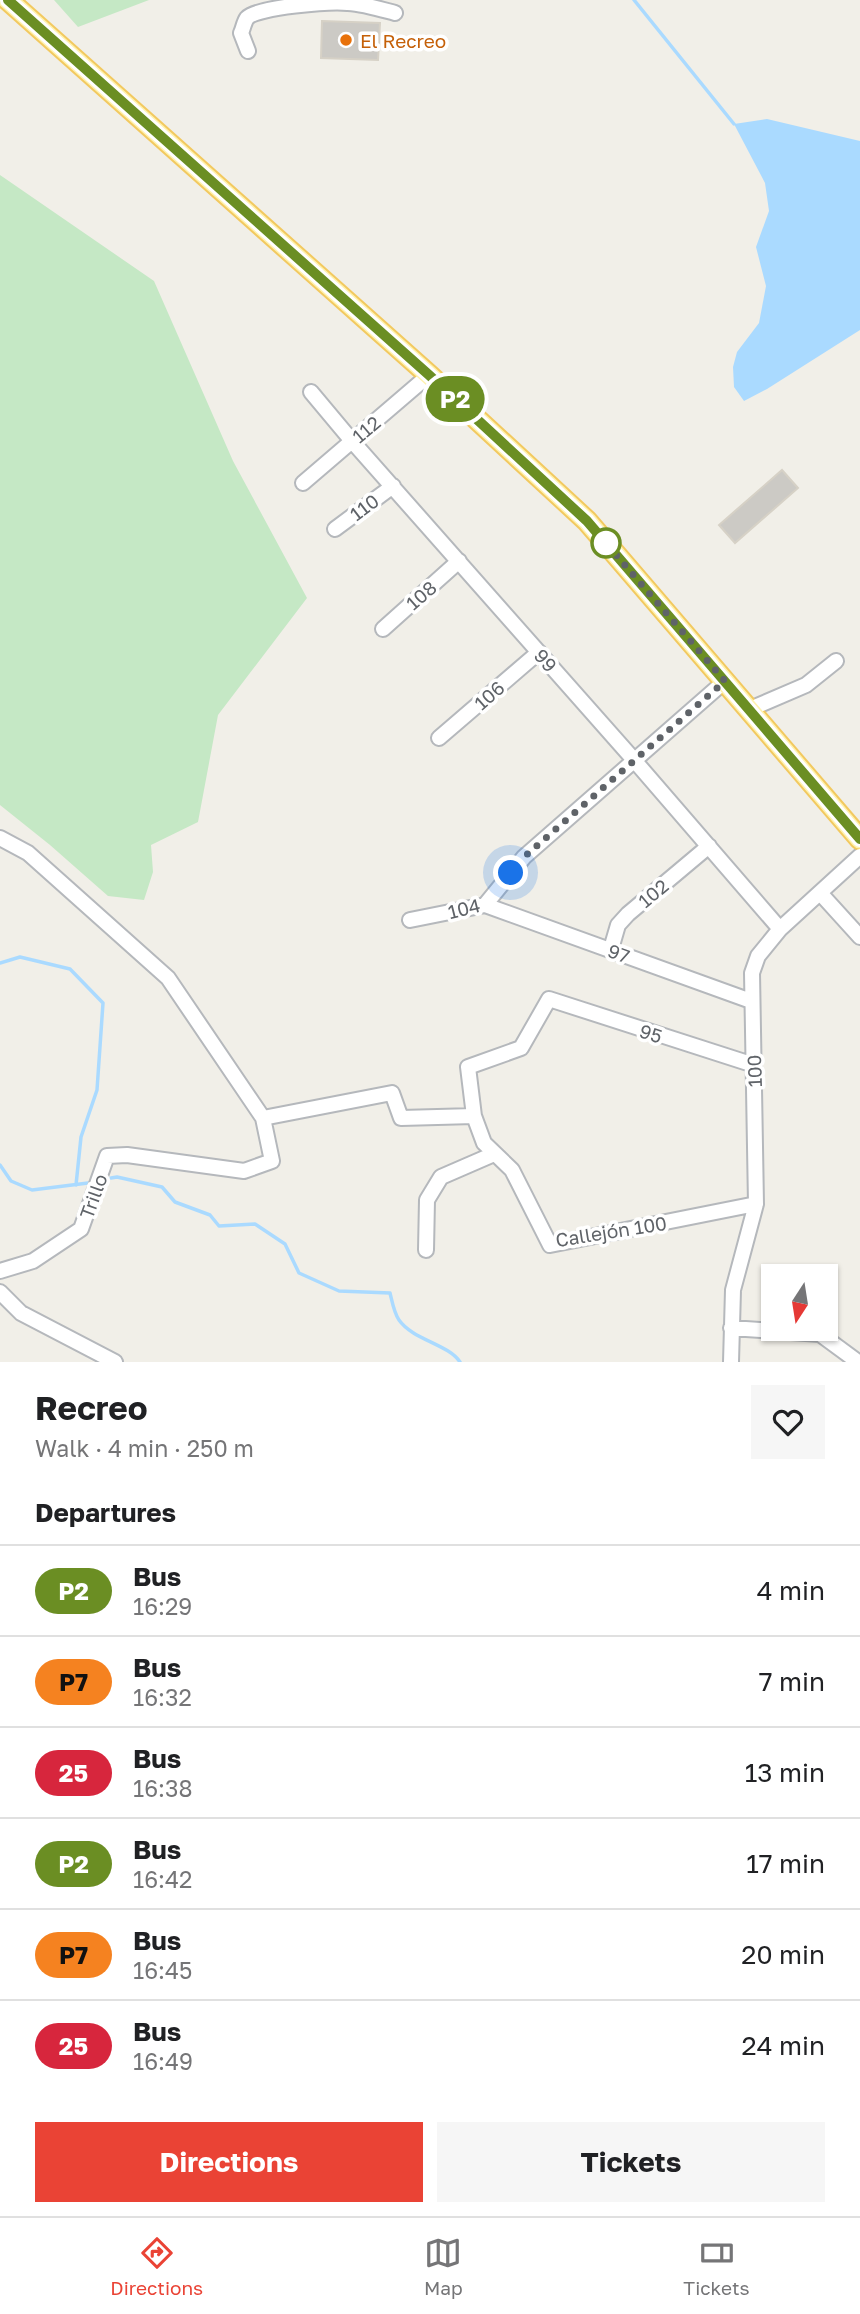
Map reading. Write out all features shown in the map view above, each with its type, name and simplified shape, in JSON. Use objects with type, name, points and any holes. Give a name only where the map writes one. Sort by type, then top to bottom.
[{"type":"main road","points":[[8,0],[429,375],[587,521],[860,839]]},
{"type":"street","points":[[248,51],[241,33],[247,19],[256,13],[311,4],[346,2],[395,13]]},
{"type":"street","name":"112","points":[[303,483],[429,375]]},
{"type":"street","name":"99","points":[[311,392],[780,929]]},
{"type":"street","name":"110","points":[[335,529],[393,486]]},
{"type":"street","name":"108","points":[[383,629],[459,561]]},
{"type":"street","name":"106","points":[[439,737],[539,652]]},
{"type":"street","points":[[750,709],[806,685],[836,661]]},
{"type":"street","name":"104","points":[[410,920],[485,905],[524,857],[725,681]]},
{"type":"street","points":[[0,838],[29,853],[168,978],[263,1118],[392,1093],[401,1118],[474,1116]]},
{"type":"street","name":"102","points":[[611,950],[618,925],[628,914],[709,846]]},
{"type":"street","name":"100","points":[[731,1362],[733,1290],[756,1204],[752,973],[758,956],[780,929],[860,856]]},
{"type":"street","points":[[821,894],[860,937]]},
{"type":"street","name":"97","points":[[485,905],[751,1001]]},
{"type":"street","name":"95","points":[[549,999],[754,1065]]},
{"type":"street","name":"Callejón 100","points":[[549,999],[521,1048],[468,1067],[474,1116],[484,1143],[512,1170],[550,1245],[756,1204]]},
{"type":"street","name":"Trillo","points":[[0,1271],[33,1261],[81,1229],[107,1156],[127,1155],[244,1171],[272,1161],[263,1118]]},
{"type":"street","points":[[426,1250],[427,1200],[441,1177],[494,1154]]},
{"type":"street","points":[[0,1292],[21,1313],[115,1362]]},
{"type":"street","points":[[731,1328],[820,1334],[858,1362]]},
{"type":"green space","points":[[54,0],[149,0],[78,27]]},
{"type":"green space","points":[[0,175],[154,281],[233,461],[307,598],[218,715],[198,822],[151,845],[153,872],[144,900],[108,896],[0,805]]},
{"type":"water","points":[[767,119],[860,141],[860,330],[744,401],[734,387],[733,367],[737,352],[759,323],[766,286],[756,247],[769,211],[765,183],[734,124]]},
{"type":"building","points":[[322,21],[380,23],[378,60],[321,58]]},
{"type":"building","points":[[782,470],[798,488],[735,543],[719,525]]},
{"type":"waterway","points":[[634,0],[734,124]]},
{"type":"waterway","points":[[0,963],[20,957],[70,969],[103,1003],[97,1090],[81,1137],[76,1185]]},
{"type":"waterway","points":[[0,1165],[11,1181],[32,1190],[88,1183]]},
{"type":"waterway","points":[[111,1178],[162,1187],[175,1202],[210,1215],[219,1226],[255,1224],[285,1244],[299,1273],[339,1291],[390,1293],[396,1314],[405,1327],[455,1356],[460,1362]]},
{"type":"bus line","name":"P2","points":[[8,0],[429,375],[587,521],[860,839]]},
{"type":"place","name":"El Recreo","points":[[346,40]]},
{"type":"route","points":[[511,873],[524,857],[725,681],[604,541],[606,543]]}]
